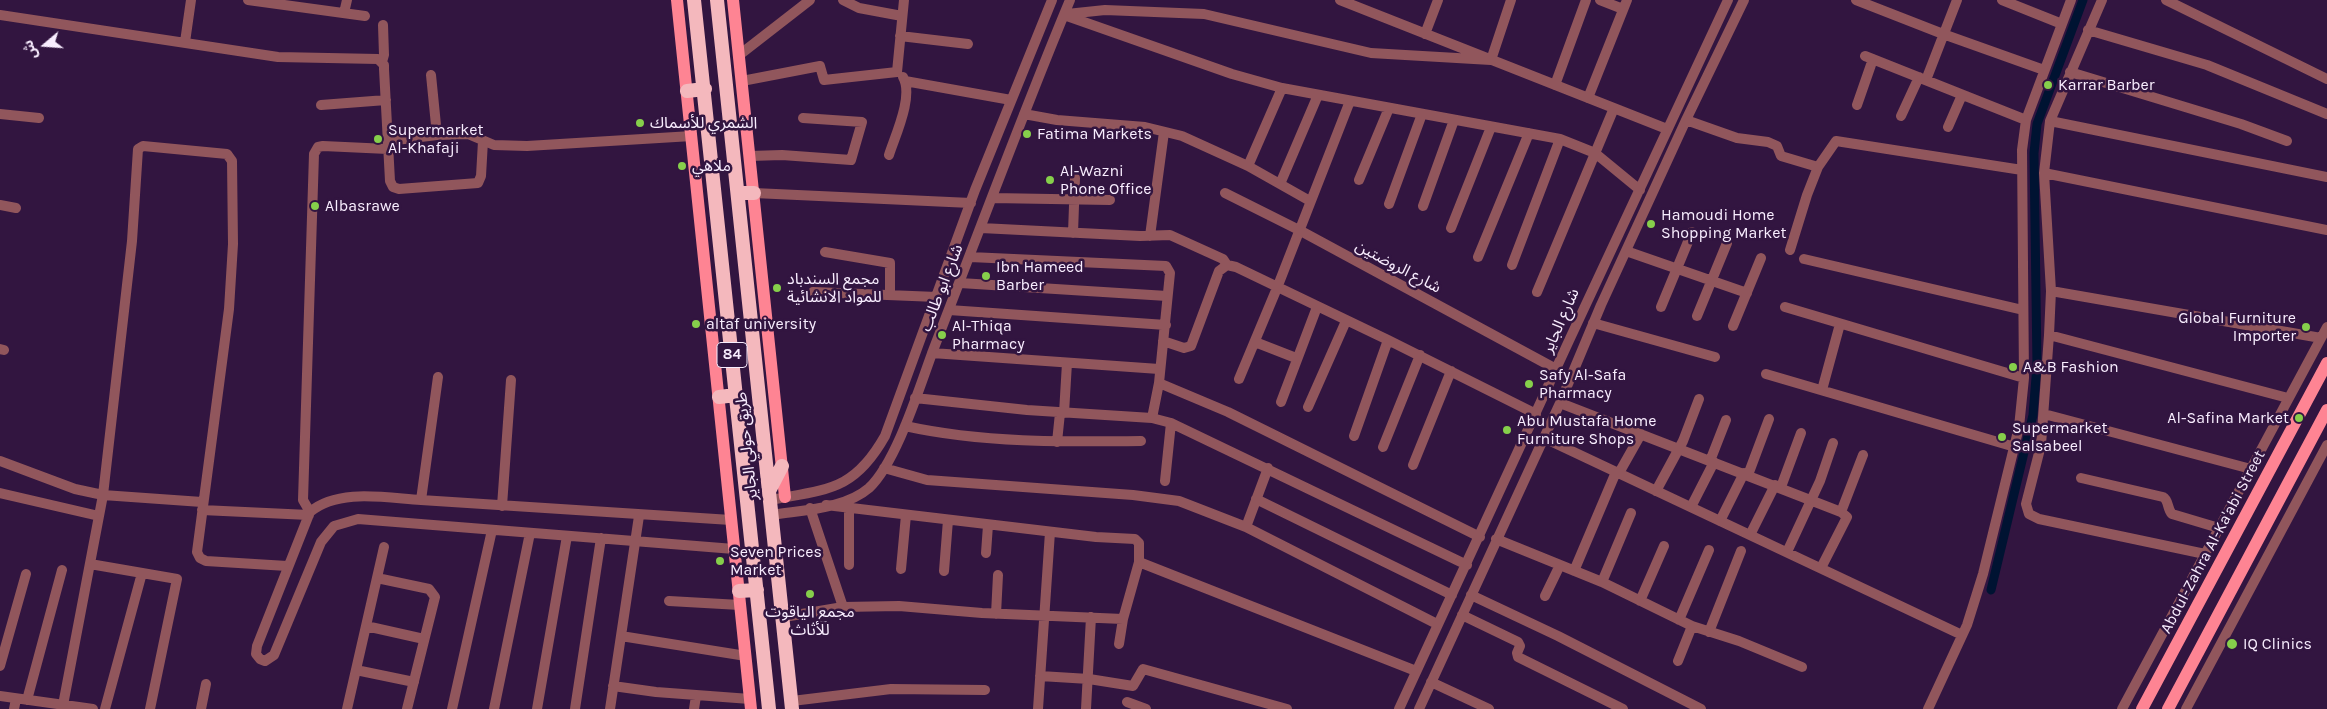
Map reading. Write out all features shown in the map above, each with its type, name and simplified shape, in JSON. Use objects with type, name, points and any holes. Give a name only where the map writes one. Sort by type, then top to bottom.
[{"type":"highway","name":"طريق حولي الجاير","points":[[694,0],[769,709]]},
{"type":"highway","name":"طريق حولي الجاير","points":[[717,0],[792,705]]},
{"type":"highway","points":[[688,91],[704,89]]},
{"type":"highway","points":[[738,193],[754,193]]},
{"type":"highway","points":[[719,397],[736,395]]},
{"type":"highway","points":[[769,495],[782,466]]},
{"type":"highway","points":[[739,591],[757,590]]},
{"type":"main road","points":[[677,0],[751,704]]},
{"type":"main road","points":[[733,0],[785,497]]},
{"type":"main road","name":"Abdul-Zahra Al-Ka'abi Street","points":[[2142,709],[2327,363]]},
{"type":"main road","points":[[2168,709],[2327,410]]},
{"type":"main road","points":[[2195,610],[2202,620],[2213,622]]},
{"type":"main road","points":[[2178,641],[2190,644],[2196,655]]},
{"type":"street","points":[[185,42],[191,0]]},
{"type":"street","points":[[254,0],[302,4],[344,14],[365,16]]},
{"type":"street","points":[[344,14],[347,0]]},
{"type":"street","points":[[738,56],[810,0]]},
{"type":"street","points":[[843,0],[859,8],[902,16]]},
{"type":"street","points":[[889,156],[907,100],[905,81],[897,72],[904,0]]},
{"type":"street","name":"شارع ابو طالب","points":[[769,495],[785,497],[846,481],[861,471],[875,454],[886,436],[971,203],[1052,0]]},
{"type":"street","name":"شارع ابو طالب","points":[[772,515],[844,501],[873,484],[884,468],[905,426],[1024,114],[1070,0]]},
{"type":"street","points":[[1425,34],[1438,0]]},
{"type":"street","points":[[1491,60],[1512,0]]},
{"type":"street","points":[[1555,85],[1586,0]]},
{"type":"street","points":[[1588,98],[1625,5],[1600,0]]},
{"type":"street","name":"شارع الجاير","points":[[1399,709],[1437,624],[1480,537],[1587,300],[1728,0]]},
{"type":"street","name":"شارع الجاير","points":[[1419,709],[1560,403],[1601,305],[1686,120],[1744,0]]},
{"type":"street","points":[[1856,0],[1943,34],[2044,70]]},
{"type":"street","points":[[1901,116],[1923,79],[1957,0]]},
{"type":"street","points":[[2002,0],[2062,24]]},
{"type":"street","points":[[1928,709],[1962,635],[1982,574],[2015,447],[2024,378],[2022,150],[2026,120],[2071,0]]},
{"type":"street","points":[[2102,0],[2050,121],[2044,173],[2050,291],[2049,335],[2040,445],[2026,504],[2029,514],[2039,519],[2205,554]]},
{"type":"street","points":[[2166,0],[2327,79]]},
{"type":"street","points":[[1345,1],[1667,129]]},
{"type":"street","points":[[1064,15],[1105,10],[1204,14],[1371,53],[1491,60]]},
{"type":"street","points":[[0,15],[278,57],[374,58],[382,62]]},
{"type":"street","points":[[1064,15],[1232,74],[1282,88],[1560,139],[1595,153],[1640,190]]},
{"type":"street","points":[[383,25],[384,55],[382,62],[384,65],[390,181],[393,187],[399,189],[471,185],[480,181],[484,141]]},
{"type":"street","points":[[2088,30],[2207,64],[2327,114]]},
{"type":"street","points":[[900,36],[968,44]]},
{"type":"street","points":[[1028,57],[1044,63]]},
{"type":"street","points":[[1856,105],[1869,57],[2026,120]]},
{"type":"street","points":[[742,81],[820,66],[824,80],[897,72]]},
{"type":"street","points":[[2070,72],[2241,124],[2287,141]]},
{"type":"street","points":[[431,75],[437,135]]},
{"type":"street","points":[[905,81],[1011,100]]},
{"type":"street","points":[[1248,166],[1282,88]]},
{"type":"street","points":[[1280,184],[1318,95]]},
{"type":"street","points":[[1948,127],[1962,95]]},
{"type":"street","points":[[320,105],[386,100]]},
{"type":"street","points":[[1239,380],[1278,288],[1298,230],[1350,101]]},
{"type":"street","points":[[1359,180],[1389,108]]},
{"type":"street","points":[[1537,292],[1614,108]]},
{"type":"street","points":[[0,114],[39,118]]},
{"type":"street","points":[[1024,114],[1057,120],[1145,127],[1182,136],[1248,166],[1310,201]]},
{"type":"street","points":[[1389,204],[1422,114]]},
{"type":"street","points":[[750,156],[782,155],[851,160],[862,122],[802,118]]},
{"type":"street","points":[[1423,206],[1454,120]]},
{"type":"street","points":[[1686,120],[1737,138],[1768,142],[1777,146],[1781,156],[1818,167]]},
{"type":"street","points":[[2050,121],[2327,177]]},
{"type":"street","points":[[1451,228],[1491,126]]},
{"type":"street","points":[[1150,236],[1164,132]]},
{"type":"street","points":[[1478,257],[1529,133]]},
{"type":"street","points":[[310,514],[303,500],[314,154],[318,147],[388,145],[437,135],[468,134],[501,146],[692,136]]},
{"type":"street","points":[[1512,265],[1560,139]]},
{"type":"street","points":[[1790,250],[1818,167],[1836,141],[2022,170]]},
{"type":"street","points":[[64,705],[103,495],[132,241],[138,149],[143,146],[227,154],[232,161],[232,244],[229,309],[197,552],[200,558],[206,561],[287,566]]},
{"type":"street","points":[[2044,173],[2327,230]]},
{"type":"street","points":[[1073,233],[1075,178]]},
{"type":"street","points":[[754,193],[971,203]]},
{"type":"street","name":"شارع الروضتين","points":[[1225,194],[1298,230],[1556,369]]},
{"type":"street","points":[[992,198],[1110,200]]},
{"type":"street","points":[[0,205],[16,208]]},
{"type":"street","points":[[981,228],[1150,236],[1170,234],[1223,259],[1227,265],[1236,267],[1420,355],[1536,414]]},
{"type":"street","points":[[1660,307],[1692,232]]},
{"type":"street","points":[[1697,316],[1727,243]]},
{"type":"street","points":[[1626,251],[1747,293]]},
{"type":"street","points":[[825,252],[890,263],[890,295]]},
{"type":"street","points":[[970,257],[1166,266],[1170,273],[1166,325],[1159,370],[1159,383],[1152,418]]},
{"type":"street","points":[[1733,326],[1761,258]]},
{"type":"street","points":[[1804,259],[2023,310]]},
{"type":"street","points":[[1163,341],[1184,348],[1191,346],[1219,271],[1227,265]]},
{"type":"street","points":[[960,283],[1167,296]]},
{"type":"street","points":[[2050,291],[2321,338]]},
{"type":"street","points":[[813,292],[937,297]]},
{"type":"street","points":[[1587,300],[1601,305]]},
{"type":"street","points":[[1281,402],[1296,358],[1317,307]]},
{"type":"street","points":[[1785,307],[2024,378]]},
{"type":"street","points":[[949,310],[1166,325]]},
{"type":"street","points":[[1308,407],[1346,321]]},
{"type":"street","points":[[1593,323],[1715,357]]},
{"type":"street","points":[[1822,390],[1840,324]]},
{"type":"street","points":[[2122,709],[2327,327]]},
{"type":"street","points":[[2049,335],[2288,398]]},
{"type":"street","points":[[1354,436],[1388,340]]},
{"type":"street","points":[[1255,342],[1296,358]]},
{"type":"street","points":[[932,353],[1159,370]]},
{"type":"street","points":[[1383,447],[1420,355]]},
{"type":"street","points":[[1057,442],[1068,363]]},
{"type":"street","points":[[1413,465],[1451,371]]},
{"type":"street","points":[[1766,374],[2015,447]]},
{"type":"street","points":[[421,500],[438,377]]},
{"type":"street","points":[[502,506],[511,380]]},
{"type":"street","points":[[1159,383],[1228,412],[1480,537]]},
{"type":"street","points":[[915,398],[1062,413],[1152,418],[1171,423],[1467,565]]},
{"type":"street","points":[[1656,490],[1683,440],[1699,399]]},
{"type":"street","points":[[1560,403],[1842,512],[1847,517],[1821,568]]},
{"type":"street","points":[[2044,414],[2250,469]]},
{"type":"street","points":[[1720,521],[1746,474],[1770,419]]},
{"type":"street","points":[[1691,507],[1712,461],[1726,420]]},
{"type":"street","points":[[1165,481],[1171,423]]},
{"type":"street","points":[[905,426],[935,433],[1057,442],[1141,442]]},
{"type":"street","points":[[1750,535],[1778,486],[1802,433]]},
{"type":"street","points":[[1574,571],[1617,472],[1640,434]]},
{"type":"street","points":[[1544,438],[1962,635]]},
{"type":"street","points":[[1787,552],[1812,499],[1833,443]]},
{"type":"street","points":[[2186,709],[2327,445]]},
{"type":"street","points":[[1842,512],[1863,455]]},
{"type":"street","points":[[0,461],[75,489],[103,495],[202,506],[310,514]]},
{"type":"street","points":[[884,468],[927,480],[1133,495],[1179,501],[1246,528],[1437,624]]},
{"type":"street","points":[[1246,528],[1268,468]]},
{"type":"street","points":[[2081,478],[2163,496],[2167,500],[2167,506],[2172,514],[2219,528]]},
{"type":"street","points":[[0,493],[99,516]]},
{"type":"street","points":[[801,494],[800,502],[807,509],[843,606]]},
{"type":"street","points":[[731,520],[638,516],[421,500],[348,498],[325,503],[310,514],[287,566],[257,646],[256,654],[265,661],[274,655],[321,542],[334,526],[358,519],[734,549]]},
{"type":"street","points":[[1256,499],[1452,594]]},
{"type":"street","points":[[826,505],[1050,532],[1135,539],[1139,543],[1139,562],[1123,619],[1119,644]]},
{"type":"street","points":[[849,508],[849,565]]},
{"type":"street","points":[[1602,582],[1631,513]]},
{"type":"street","points":[[901,569],[906,515]]},
{"type":"street","points":[[610,709],[638,516]]},
{"type":"street","points":[[944,571],[948,520]]},
{"type":"street","points":[[986,553],[988,525]]},
{"type":"street","points":[[452,709],[492,530]]},
{"type":"street","points":[[1038,709],[1050,532]]},
{"type":"street","points":[[494,709],[530,533]]},
{"type":"street","points":[[537,709],[567,536]]},
{"type":"street","points":[[575,709],[601,538]]},
{"type":"street","points":[[1496,539],[1602,582],[1692,626],[1739,641],[1802,666]]},
{"type":"street","points":[[1640,601],[1664,546]]},
{"type":"street","points":[[347,709],[384,547]]},
{"type":"street","points":[[1679,620],[1710,550]]},
{"type":"street","points":[[1708,632],[1741,550]]},
{"type":"street","points":[[1139,562],[1416,670]]},
{"type":"street","points":[[90,564],[177,580],[150,709]]},
{"type":"street","points":[[1545,596],[1560,565]]},
{"type":"street","points":[[27,700],[62,570]]},
{"type":"street","points":[[106,709],[142,573]]},
{"type":"street","points":[[0,666],[26,574]]},
{"type":"street","points":[[996,614],[998,575]]},
{"type":"street","points":[[376,578],[429,589],[435,597],[407,709]]},
{"type":"street","points":[[1471,595],[1558,636],[1701,709]]},
{"type":"street","points":[[669,601],[740,605]]},
{"type":"street","points":[[784,617],[843,606],[899,606],[996,614],[1123,619]]},
{"type":"street","points":[[1462,615],[1518,642],[1520,646],[1517,653],[1518,657],[1623,709]]},
{"type":"street","points":[[1086,709],[1091,617]]},
{"type":"street","points":[[366,626],[424,639]]},
{"type":"street","points":[[1678,661],[1692,626]]},
{"type":"street","points":[[620,636],[746,656]]},
{"type":"street","points":[[1040,676],[1089,679],[1133,686],[1137,682],[1140,670],[1143,669],[1287,709]]},
{"type":"street","points":[[356,670],[414,682]]},
{"type":"street","points":[[1431,682],[1489,709]]},
{"type":"street","points":[[201,709],[206,684]]},
{"type":"street","points":[[613,686],[751,704]]},
{"type":"street","points":[[792,705],[891,690],[986,690]]},
{"type":"street","points":[[0,696],[15,704],[27,700],[93,709]]},
{"type":"street","points":[[694,709],[696,696]]},
{"type":"street","points":[[1127,702],[1146,709]]},
{"type":"waterway","points":[[1991,590],[2033,415],[2037,365],[2034,153],[2037,124],[2083,0]]},
{"type":"place","name":"Karrar Barber","points":[[2048,85]]},
{"type":"place","name":"الشمري للأسماك","points":[[640,123]]},
{"type":"place","name":"Fatima Markets","points":[[1027,134]]},
{"type":"place","name":"Supermarket Al-Khafaji","points":[[378,139]]},
{"type":"place","name":"ملاهي","points":[[682,166]]},
{"type":"place","name":"Al-Wazni Phone Office","points":[[1050,180]]},
{"type":"place","name":"Albasrawe","points":[[315,206]]},
{"type":"place","name":"Hamoudi Home Shopping Market","points":[[1651,224]]},
{"type":"place","name":"Ibn Hameed Barber","points":[[986,276]]},
{"type":"place","name":"مجمع السندباد للمواد الانشائية","points":[[777,288]]},
{"type":"place","name":"altaf university","points":[[696,324]]},
{"type":"place","name":"Global Furniture Importer","points":[[2306,327]]},
{"type":"place","name":"Al-Thiqa Pharmacy","points":[[942,335]]},
{"type":"place","name":"A&B Fashion","points":[[2013,367]]},
{"type":"place","name":"Safy Al-Safa Pharmacy","points":[[1529,384]]},
{"type":"place","name":"Al-Safina Market","points":[[2299,418]]},
{"type":"place","name":"Abu Mustafa Home Furniture Shops","points":[[1507,430]]},
{"type":"place","name":"Supermarket Salsabeel","points":[[2002,437]]},
{"type":"place","name":"Seven Prices Market","points":[[720,561]]},
{"type":"place","name":"مجمع الياقوت للأثاث","points":[[810,594]]},
{"type":"place","name":"IQ Clinics","points":[[2232,644]]}]
